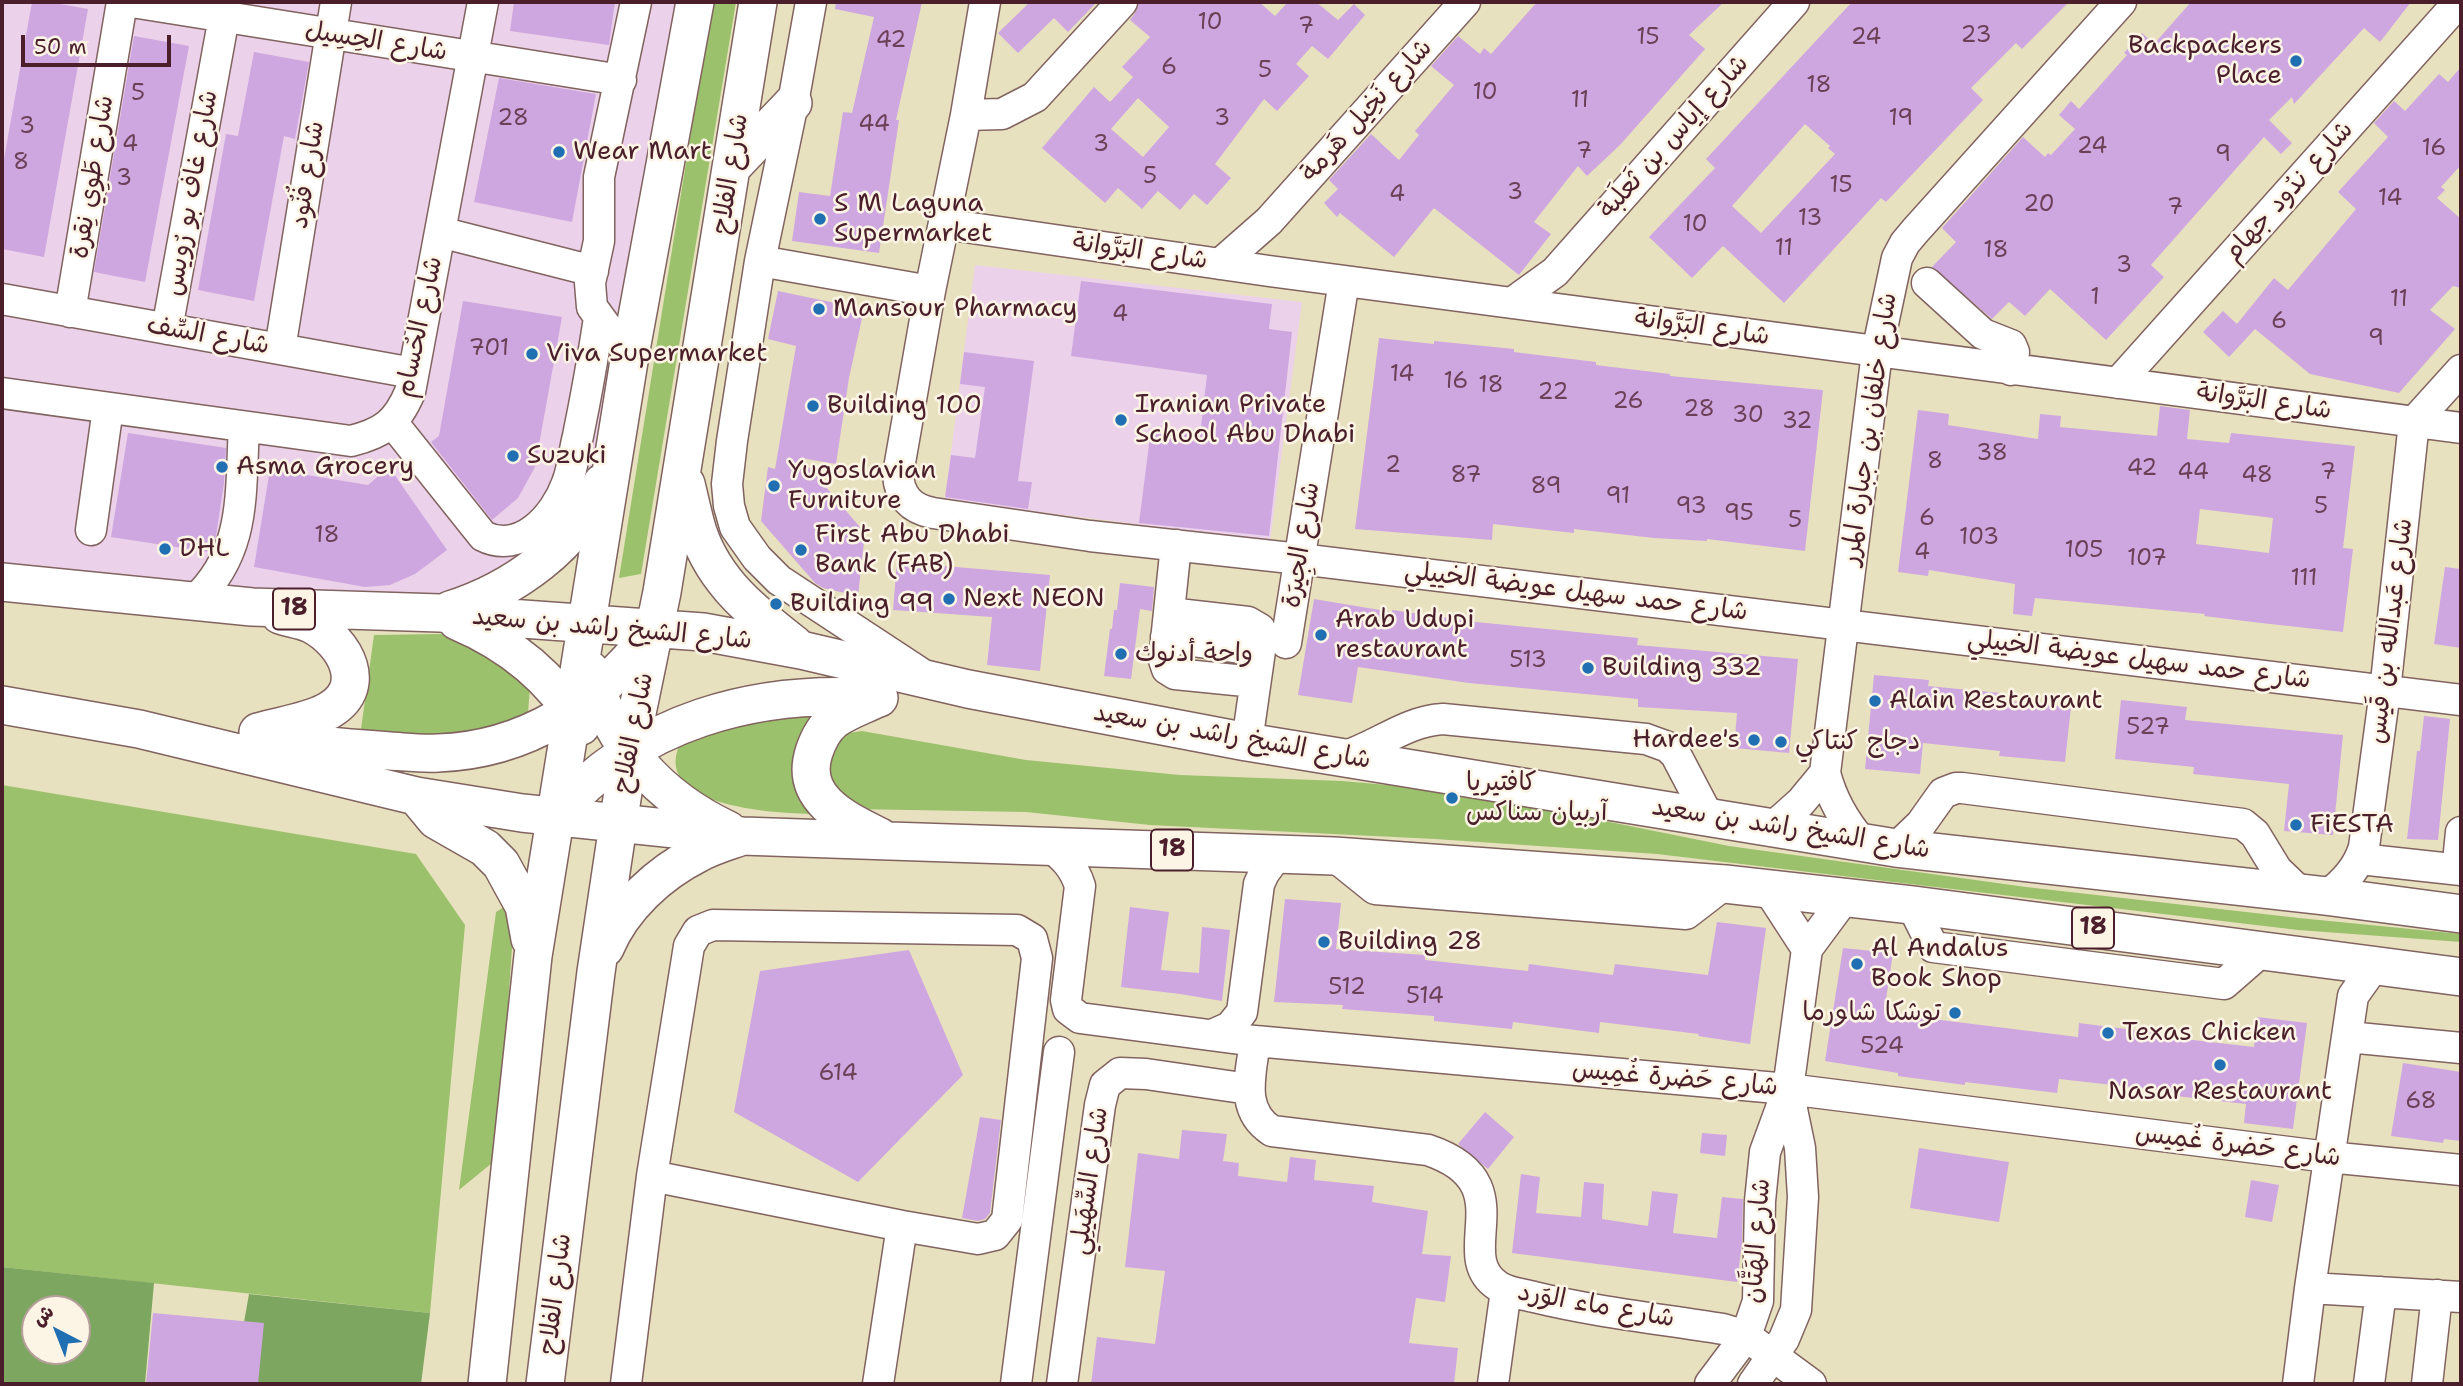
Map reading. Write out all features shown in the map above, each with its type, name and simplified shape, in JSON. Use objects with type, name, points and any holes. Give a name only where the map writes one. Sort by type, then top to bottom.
[{"type":"main road","points":[[695,2],[630,355],[587,624],[583,730],[615,761],[646,772],[680,802],[715,824],[742,836]]},
{"type":"main road","name":"شارع الفلاح","points":[[545,1384],[596,972],[618,823],[615,761],[655,629],[758,2]]},
{"type":"main road","points":[[733,166],[793,103]]},
{"type":"main road","points":[[440,613],[478,601],[513,583],[547,557],[575,528],[598,493],[614,453]]},
{"type":"main road","points":[[682,471],[699,533],[723,582],[757,616],[801,650]]},
{"type":"main road","name":"شارع الشيخ راشد بن سعيد","points":[[2,582],[252,607],[440,613],[703,632],[801,650],[968,689],[1247,742],[1879,845],[2461,914]]},
{"type":"main road","points":[[237,738],[325,713],[346,694],[352,677],[348,660],[339,646],[311,624],[252,607]]},
{"type":"main road","points":[[440,613],[477,629],[513,650],[544,677],[585,702]]},
{"type":"main road","points":[[139,729],[437,753],[477,749],[536,731],[585,702],[618,673],[655,629]]},
{"type":"main road","points":[[555,816],[576,792],[615,761],[673,729],[712,714],[794,696],[836,695],[926,700],[968,689]]},
{"type":"main road","points":[[879,698],[834,720],[818,739],[810,765],[816,790],[825,803],[843,819],[884,840]]},
{"type":"main road","points":[[487,1384],[533,956],[555,816],[585,702]]},
{"type":"main road","name":"18","points":[[2,705],[139,729],[416,796],[618,823],[742,836],[1334,856],[1725,884],[1912,905],[2461,977]]},
{"type":"main road","points":[[416,796],[436,820],[485,848],[501,864],[524,906],[533,956]]},
{"type":"main road","points":[[596,972],[611,935],[634,903],[660,877],[699,853],[742,836]]},
{"type":"street","name":"شارع طَوِي نِقرة","points":[[70,312],[122,2]]},
{"type":"street","name":"شارع الحِسِيل","points":[[132,2],[621,80]]},
{"type":"street","name":"شارع فُنُود","points":[[280,349],[336,2]]},
{"type":"street","name":"شارع الحُسام","points":[[2,393],[351,441],[373,435],[392,422],[403,409],[410,393],[483,2]]},
{"type":"street","points":[[630,355],[598,318],[589,295],[599,241],[599,177],[636,2]]},
{"type":"street","points":[[811,2],[760,261],[727,484],[729,506],[735,527],[757,558],[779,580],[930,680]]},
{"type":"street","name":"شارع حمد سهيل عويضة الخييلي","points":[[985,2],[898,474],[901,493],[914,507],[933,513],[1090,536],[1300,559],[2461,700]]},
{"type":"street","points":[[966,115],[1002,114],[1035,97],[1122,2]]},
{"type":"street","name":"شارع نَخِيل هَرمة","points":[[1220,264],[1269,221],[1465,2]]},
{"type":"street","name":"شارع إياس بن ثَعلَبة","points":[[1513,303],[1555,272],[1794,2]]},
{"type":"street","name":"شارع خلفان بن جبارة المرر","points":[[1879,845],[1835,803],[1825,773],[1877,352],[1898,258],[1905,243],[2121,2]]},
{"type":"street","name":"شارع ندُود جهام","points":[[2118,383],[2459,2]]},
{"type":"street","name":"شارع غاف بو رُويس","points":[[167,329],[224,17]]},
{"type":"street","points":[[1269,221],[1262,246],[1269,271]]},
{"type":"street","name":"شارع البَرَّوانة","points":[[944,224],[1343,281],[2461,428]]},
{"type":"street","points":[[440,232],[593,271]]},
{"type":"street","points":[[760,261],[930,291]]},
{"type":"street","points":[[1555,272],[1555,295],[1561,309]]},
{"type":"street","name":"شارع الجِيرَة","points":[[1247,742],[1255,682],[1273,647],[1300,559],[1343,281]]},
{"type":"street","points":[[1927,283],[1983,334],[2011,345],[2014,352],[2011,370]]},
{"type":"street","name":"شارع السِّف","points":[[2,299],[413,373]]},
{"type":"street","points":[[392,422],[483,536],[494,542],[511,542],[523,537],[543,522],[557,505],[568,483],[589,383],[598,318]]},
{"type":"street","points":[[2414,422],[2461,370]]},
{"type":"street","points":[[91,530],[108,408]]},
{"type":"street","name":"شارع عَبدالله بن قَيس","points":[[2314,896],[2346,880],[2360,859],[2364,847],[2385,691],[2414,422]]},
{"type":"street","points":[[194,601],[216,577],[232,547],[239,515],[244,427]]},
{"type":"street","points":[[1176,545],[1164,660],[1171,672],[1255,682]]},
{"type":"street","points":[[1168,625],[1273,647]]},
{"type":"street","points":[[1343,757],[1370,748],[1406,727],[1430,719],[1646,739],[1668,747],[1676,755],[1708,816]]},
{"type":"street","points":[[1773,827],[1801,802],[1825,773]]},
{"type":"street","points":[[1879,845],[1921,824],[1943,793],[1949,789],[1962,788],[2243,824],[2255,834],[2277,870],[2314,896]]},
{"type":"street","name":"شارع حَضرة غُمِيس","points":[[1048,845],[1075,870],[1080,886],[1066,1000],[1068,1009],[1080,1018],[1255,1041],[1788,1089],[2328,1157],[2461,1170]]},
{"type":"street","points":[[1212,1035],[1230,1027],[1242,1012],[1259,884],[1279,854]]},
{"type":"street","points":[[2360,859],[2455,854]]},
{"type":"street","points":[[1768,889],[1807,949]]},
{"type":"street","name":"شارع الهَتَّان","points":[[1710,1384],[1746,1336],[1758,1301],[1760,1201],[1765,1152],[1788,1089],[1807,949],[1844,899]]},
{"type":"street","points":[[626,1384],[652,1176],[689,946],[698,931],[713,925],[1017,930],[1031,939],[1037,958],[1007,1220],[995,1234],[978,1239],[652,1176]]},
{"type":"street","points":[[2337,961],[2353,996]]},
{"type":"street","points":[[2298,1384],[2309,1288],[2353,996],[2375,965]]},
{"type":"street","points":[[2347,1037],[2461,1048]]},
{"type":"street","name":"شارع ماء الوَرد","points":[[1255,1041],[1249,1089],[1252,1108],[1259,1123],[1272,1130],[1429,1150],[1464,1167],[1478,1190],[1483,1209],[1479,1260],[1497,1286],[1551,1301],[1723,1329],[1746,1336],[1811,1384]]},
{"type":"street","points":[[1016,1384],[1059,1052]]},
{"type":"street","name":"شارع السِّهَيلِي","points":[[1062,1384],[1100,1105],[1105,1085],[1120,1073],[1146,1074],[1249,1089]]},
{"type":"street","name":"شارع الهَتَّان","points":[[1754,1384],[1784,1339],[1796,1310],[1803,1198],[1800,1148],[1788,1089]]},
{"type":"street","points":[[878,1384],[902,1226]]},
{"type":"street","points":[[2309,1288],[2449,1296],[2427,1384]]},
{"type":"street","points":[[1493,1384],[1506,1290]]},
{"type":"street","points":[[2369,1384],[2381,1292]]},
{"type":"shaded area","points":[[2,2],[685,2],[602,466],[547,547],[451,603],[2,571]]},
{"type":"shaded area","name":"Iranian Private School Abu Dhabi","points":[[975,265],[1302,302],[1270,541],[945,500]]},
{"type":"green space","points":[[712,2],[736,2],[641,574],[619,578]]},
{"type":"green space","points":[[442,634],[486,652],[530,687],[528,713],[485,732],[437,736],[382,735],[361,729],[374,635]]},
{"type":"green space","points":[[824,715],[818,814],[750,809],[724,803],[702,795],[684,783],[676,767],[679,746],[754,716]]},
{"type":"green space","points":[[862,731],[1026,760],[1180,775],[1342,781],[1456,791],[1729,846],[2026,887],[2461,934],[2461,942],[2298,930],[1657,854],[1435,839],[1150,825],[1026,812],[852,809],[836,803],[821,752],[836,735]]},
{"type":"green space","points":[[2,785],[416,854],[465,925],[430,1313],[2,1267]]},
{"type":"green space","points":[[507,905],[514,920],[498,1146],[492,1163],[459,1190],[496,912]]},
{"type":"green space","points":[[2,1267],[154,1283],[145,1384],[2,1384]]},
{"type":"green space","points":[[249,1294],[430,1313],[421,1384],[233,1384]]},
{"type":"building","points":[[32,2],[49,2],[88,9],[44,257],[2,249],[2,170]]},
{"type":"building","points":[[514,2],[615,2],[609,45],[510,31]]},
{"type":"building","points":[[836,2],[922,2],[896,120],[899,120],[879,253],[792,241],[799,192],[830,196],[843,112],[852,113],[874,17],[835,9]]},
{"type":"building","points":[[1030,2],[1097,2],[1068,32],[1054,18],[1018,53],[998,33]]},
{"type":"building","points":[[1139,2],[1259,2],[1275,16],[1288,2],[1316,2],[1338,20],[1354,4],[1365,15],[1328,59],[1312,46],[1296,64],[1309,76],[1277,111],[1264,99],[1215,164],[1231,178],[1207,205],[1194,194],[1180,210],[1158,191],[1142,209],[1118,188],[1105,203],[1042,148],[1094,87],[1110,102],[1133,77],[1122,67],[1150,37],[1130,20]],"holes":[[[1138,98],[1169,127],[1143,157],[1111,129]]]},
{"type":"building","points":[[1537,2],[1724,2],[1689,35],[1705,49],[1620,145],[1587,176],[1578,166],[1534,222],[1551,234],[1519,275],[1434,208],[1394,257],[1340,213],[1337,217],[1324,203],[1338,189],[1329,180],[1371,134],[1399,160],[1419,135],[1415,131],[1454,85],[1431,66],[1458,36],[1480,54],[1484,48],[1491,54]]},
{"type":"building","points":[[1852,2],[2069,2],[2022,49],[2016,43],[1971,88],[1983,100],[1886,202],[1881,198],[1784,303],[1723,246],[1692,278],[1649,237],[1715,168],[1706,159]],"holes":[[[1805,124],[1830,146],[1828,148],[1835,154],[1761,233],[1732,206]]]},
{"type":"building","points":[[2191,2],[2411,2],[2380,42],[2364,28],[2294,104],[2292,97],[2269,120],[2292,143],[2281,154],[2264,137],[2151,265],[2164,277],[2106,340],[2050,289],[2025,316],[2009,302],[1992,319],[1932,267],[1956,242],[1942,228],[2023,137],[2045,157],[2048,153],[2051,155],[2075,129],[2059,115],[2071,101],[2079,109],[2127,55],[2124,53],[2142,33],[2154,44]]},
{"type":"building","points":[[134,36],[189,46],[145,282],[94,272]]},
{"type":"building","points":[[254,52],[309,62],[295,139],[284,136],[254,301],[198,290],[226,134],[238,136]]},
{"type":"building","points":[[2461,67],[2461,165],[2441,187],[2445,190],[2437,198],[2461,219],[2461,288],[2453,286],[2430,310],[2455,329],[2399,393],[2310,374],[2255,329],[2229,357],[2203,332],[2223,311],[2237,324],[2274,278],[2288,290],[2356,209],[2338,192],[2388,137],[2374,123],[2394,101],[2405,111],[2439,74],[2448,82]]},
{"type":"building","points":[[499,78],[596,94],[572,222],[474,202]]},
{"type":"building","points":[[1081,281],[1272,304],[1269,329],[1292,332],[1269,536],[1139,523],[1151,429],[1200,435],[1207,375],[1071,356]]},
{"type":"building","points":[[778,291],[864,309],[849,378],[836,464],[801,458],[865,533],[858,596],[823,588],[815,583],[761,521],[768,467],[775,469],[796,346],[768,339]]},
{"type":"building","points":[[463,301],[562,317],[535,467],[518,498],[492,520],[431,442],[439,436]]},
{"type":"building","points":[[1379,338],[1514,349],[1514,352],[1596,362],[1596,365],[1670,376],[1823,390],[1805,551],[1707,539],[1654,538],[1574,529],[1574,533],[1493,524],[1492,540],[1355,529]]},
{"type":"building","points":[[964,352],[1034,361],[1018,481],[1032,482],[1028,509],[945,497],[951,455],[975,458],[985,387],[960,384]]},
{"type":"building","points":[[2160,406],[2190,410],[2187,439],[2229,443],[2231,433],[2355,446],[2343,548],[2353,549],[2343,632],[2204,616],[2205,614],[2035,598],[2032,616],[2013,614],[2015,584],[1929,570],[1928,576],[1898,572],[1918,410],[1949,414],[1948,425],[2038,439],[2040,414],[2061,416],[2060,427],[2157,436]],"holes":[[[2200,509],[2273,518],[2269,553],[2196,544]]]},
{"type":"building","points":[[128,433],[226,448],[216,536],[209,552],[111,537]]},
{"type":"building","points":[[389,467],[447,550],[415,574],[390,585],[365,587],[254,567],[270,469],[368,485]]},
{"type":"building","points":[[897,562],[1050,575],[1040,671],[987,665],[992,617],[893,610]]},
{"type":"building","points":[[2445,567],[2461,569],[2461,648],[2434,644]]},
{"type":"building","points":[[1120,583],[1154,587],[1152,611],[1140,609],[1131,679],[1104,676]]},
{"type":"building","points":[[1314,599],[1466,621],[1638,638],[1637,645],[1798,659],[1789,753],[1734,748],[1737,713],[1638,707],[1638,699],[1469,683],[1358,667],[1352,703],[1298,695]]},
{"type":"building","points":[[1874,675],[1929,680],[1928,686],[2000,693],[1999,700],[2071,707],[2065,762],[1999,756],[2000,751],[1923,743],[1920,774],[1865,769]]},
{"type":"building","points":[[2121,700],[2187,707],[2185,720],[2343,735],[2333,835],[2284,831],[2289,784],[2193,774],[2194,767],[2115,759]]},
{"type":"building","points":[[2424,716],[2450,719],[2438,840],[2407,839],[2417,751],[2420,751]]},
{"type":"building","points":[[1285,899],[1341,903],[1336,949],[1425,955],[1425,960],[1528,971],[1529,964],[1613,975],[1615,964],[1708,975],[1717,922],[1766,928],[1750,1044],[1698,1036],[1699,1034],[1600,1022],[1599,1033],[1513,1022],[1512,1029],[1434,1021],[1434,1016],[1342,1009],[1343,1005],[1274,1002]]},
{"type":"building","points":[[1130,907],[1169,912],[1161,970],[1199,973],[1202,927],[1230,930],[1222,1001],[1121,987]]},
{"type":"building","points":[[1843,948],[1893,953],[1884,1013],[2078,1037],[2079,1023],[2158,1033],[2158,1036],[2254,1047],[2257,1017],[2307,1023],[2293,1129],[2244,1123],[2246,1104],[2158,1094],[2158,1090],[2059,1079],[2057,1093],[1965,1082],[1965,1085],[1898,1076],[1898,1073],[1825,1061]]},
{"type":"building","points":[[909,950],[963,1075],[858,1182],[734,1112],[760,971]]},
{"type":"building","points":[[2403,1063],[2461,1072],[2461,1141],[2444,1139],[2443,1143],[2391,1136]]},
{"type":"building","points":[[1485,1112],[1514,1137],[1488,1169],[1458,1144]]},
{"type":"building","points":[[980,1117],[1001,1120],[990,1213],[985,1219],[978,1221],[962,1218]]},
{"type":"building","points":[[1182,1130],[1227,1134],[1223,1161],[1239,1163],[1238,1176],[1287,1182],[1290,1157],[1316,1160],[1314,1180],[1374,1186],[1372,1202],[1428,1211],[1422,1254],[1451,1256],[1445,1302],[1416,1298],[1409,1343],[1458,1348],[1454,1384],[1091,1384],[1097,1337],[1155,1344],[1165,1271],[1125,1267],[1138,1153],[1179,1159]]},
{"type":"building","points":[[1702,1133],[1727,1135],[1725,1156],[1700,1153]]},
{"type":"building","points":[[1919,1148],[2009,1162],[1999,1222],[1910,1208]]},
{"type":"building","points":[[1521,1174],[1540,1177],[1536,1213],[1581,1217],[1584,1182],[1604,1184],[1602,1219],[1648,1226],[1652,1191],[1678,1194],[1673,1233],[1717,1238],[1722,1197],[1743,1199],[1742,1243],[1737,1282],[1512,1253]]},
{"type":"building","points":[[2251,1180],[2279,1185],[2272,1222],[2245,1217]]},
{"type":"building","points":[[153,1313],[264,1323],[258,1384],[146,1384]]},
{"type":"place","name":"Backpackers Place","points":[[2296,61]]},
{"type":"place","name":"Wear Mart","points":[[559,152]]},
{"type":"place","name":"S M Laguna Supermarket","points":[[820,219]]},
{"type":"place","name":"Mansour Pharmacy","points":[[819,309]]},
{"type":"place","name":"Viva Supermarket","points":[[532,354]]},
{"type":"place","name":"Building 100","points":[[813,406]]},
{"type":"place","name":"Iranian Private School Abu Dhabi","points":[[1121,420]]},
{"type":"place","name":"Suzuki","points":[[513,456]]},
{"type":"place","name":"Asma Grocery","points":[[222,467]]},
{"type":"place","name":"Yugoslavian Furniture","points":[[774,486]]},
{"type":"place","name":"DHL","points":[[165,549]]},
{"type":"place","name":"First Abu Dhabi Bank (FAB)","points":[[801,550]]},
{"type":"place","name":"Next NEON","points":[[949,599]]},
{"type":"place","name":"Building 99","points":[[776,604]]},
{"type":"place","name":"Arab Udupi restaurant","points":[[1321,635]]},
{"type":"place","name":"واحة أدنوك","points":[[1121,654]]},
{"type":"place","name":"Building 332","points":[[1588,668]]},
{"type":"place","name":"Alain Restaurant","points":[[1875,701]]},
{"type":"place","name":"Hardee's","points":[[1754,740]]},
{"type":"place","name":"دجاج كنتاكي","points":[[1781,742]]},
{"type":"place","name":"كافتيريا آربيان سناكس","points":[[1452,798]]},
{"type":"place","name":"FiESTA","points":[[2296,825]]},
{"type":"place","name":"Building 28","points":[[1324,942]]},
{"type":"place","name":"Al Andalus Book Shop","points":[[1857,964]]},
{"type":"place","name":"توشكا شاورما","points":[[1955,1013]]},
{"type":"place","name":"Texas Chicken","points":[[2108,1033]]},
{"type":"place","name":"Nasar Restaurant","points":[[2220,1065]]}]
